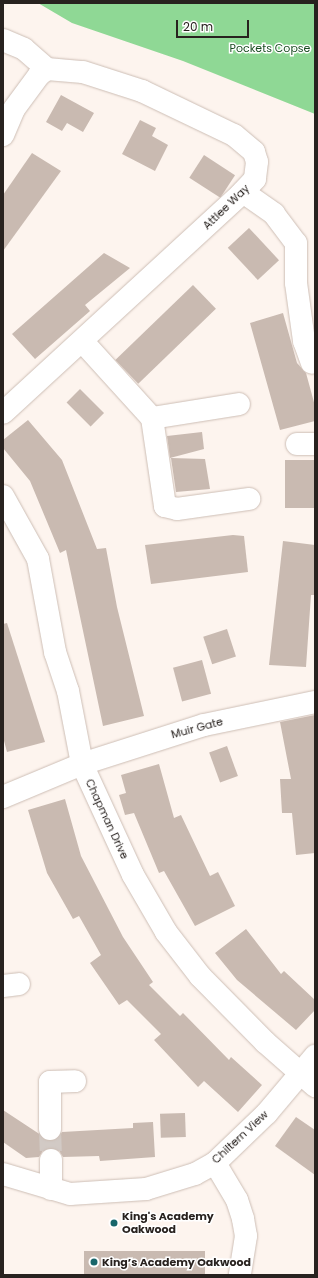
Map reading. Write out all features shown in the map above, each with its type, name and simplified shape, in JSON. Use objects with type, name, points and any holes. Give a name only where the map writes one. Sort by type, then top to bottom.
[{"type":"street","points":[[3,40],[24,49],[47,69],[39,74],[14,109],[3,136]]},
{"type":"street","name":"Attlee Way","points":[[3,413],[83,342],[255,179],[257,162],[254,152],[244,141],[142,91],[83,72],[47,69]]},
{"type":"street","points":[[243,192],[274,214],[296,243],[296,283],[304,341],[312,363]]},
{"type":"street","points":[[83,342],[152,418],[166,506],[178,509],[249,499]]},
{"type":"street","points":[[152,418],[239,404]]},
{"type":"street","name":"Chapman Drive","points":[[3,496],[38,559],[55,652],[68,691],[82,764],[133,875],[166,932],[211,988],[308,1080]]},
{"type":"street","name":"Muir Gate","points":[[3,797],[82,764],[204,725],[315,702]]},
{"type":"street","name":"Chiltern View","points":[[3,1174],[70,1194],[146,1189],[195,1174],[215,1163],[267,1113],[308,1080],[315,1056]]},
{"type":"street","points":[[50,1129],[50,1082],[75,1081]]},
{"type":"street","points":[[50,1189],[51,1160]]},
{"type":"street","points":[[215,1163],[237,1200],[243,1220],[246,1236],[240,1275]]},
{"type":"green space","name":"Pockets Copse","points":[[38,3],[315,3],[315,114],[183,61],[72,23]]},
{"type":"building","points":[[61,95],[94,113],[83,132],[67,123],[62,131],[46,122]]},
{"type":"building","points":[[140,120],[156,128],[152,136],[168,145],[155,171],[122,154]]},
{"type":"building","points":[[32,153],[61,171],[3,251],[3,195]]},
{"type":"building","points":[[204,155],[235,175],[220,198],[189,178]]},
{"type":"building","points":[[249,228],[279,260],[258,280],[228,248]]},
{"type":"building","points":[[104,253],[130,268],[85,305],[90,311],[35,359],[12,334]]},
{"type":"building","points":[[193,285],[216,309],[138,384],[115,360]]},
{"type":"building","points":[[283,313],[297,363],[306,373],[315,406],[315,421],[280,430],[250,323]]},
{"type":"building","points":[[80,389],[104,413],[91,426],[67,402]]},
{"type":"building","points":[[28,420],[62,460],[97,549],[106,548],[117,607],[144,716],[103,726],[66,550],[60,553],[30,481],[3,448],[3,440]]},
{"type":"building","points":[[202,432],[204,449],[170,458],[167,436]]},
{"type":"building","points":[[171,458],[205,459],[210,489],[176,492]]},
{"type":"building","points":[[285,460],[315,460],[315,508],[285,508]]},
{"type":"building","points":[[233,535],[244,536],[248,572],[151,584],[145,545]]},
{"type":"building","points":[[283,541],[315,545],[315,595],[311,595],[306,667],[269,665]]},
{"type":"building","points":[[7,623],[45,742],[7,752],[3,737],[3,624]]},
{"type":"building","points":[[227,629],[236,657],[212,664],[203,637]]},
{"type":"building","points":[[202,660],[211,694],[182,702],[173,668]]},
{"type":"building","points":[[315,715],[315,853],[296,855],[292,813],[282,813],[280,779],[291,779],[280,722]]},
{"type":"building","points":[[227,746],[238,776],[220,783],[209,752]]},
{"type":"building","points":[[159,764],[174,818],[181,815],[210,876],[218,872],[235,906],[195,926],[164,871],[159,873],[134,813],[125,815],[119,795],[126,793],[121,775]]},
{"type":"building","points":[[65,799],[81,856],[123,937],[153,982],[149,985],[180,1016],[183,1013],[229,1060],[231,1057],[262,1085],[238,1112],[204,1081],[198,1087],[154,1040],[161,1034],[127,1000],[119,1005],[90,963],[101,955],[79,916],[73,919],[47,873],[28,810]]},
{"type":"building","points":[[246,929],[281,974],[284,971],[315,1000],[315,1010],[296,1030],[237,980],[215,953]]},
{"type":"building","points":[[3,1110],[50,1141],[57,1140],[62,1132],[133,1128],[133,1123],[153,1122],[155,1157],[100,1161],[99,1156],[63,1157],[58,1149],[51,1148],[44,1149],[39,1157],[26,1158],[3,1142]]},
{"type":"building","points":[[185,1113],[186,1137],[161,1138],[160,1114]]},
{"type":"building","points":[[296,1117],[315,1130],[315,1175],[275,1146]]},
{"type":"building","name":"King’s Academy Oakwood","points":[[84,1251],[205,1251],[205,1275],[84,1275]]},
{"type":"tunnel","points":[[50,1129],[51,1160]]},
{"type":"place","name":"King's Academy Oakwood","points":[[114,1223]]},
{"type":"place","name":"King’s Academy Oakwood","points":[[94,1262]]}]
